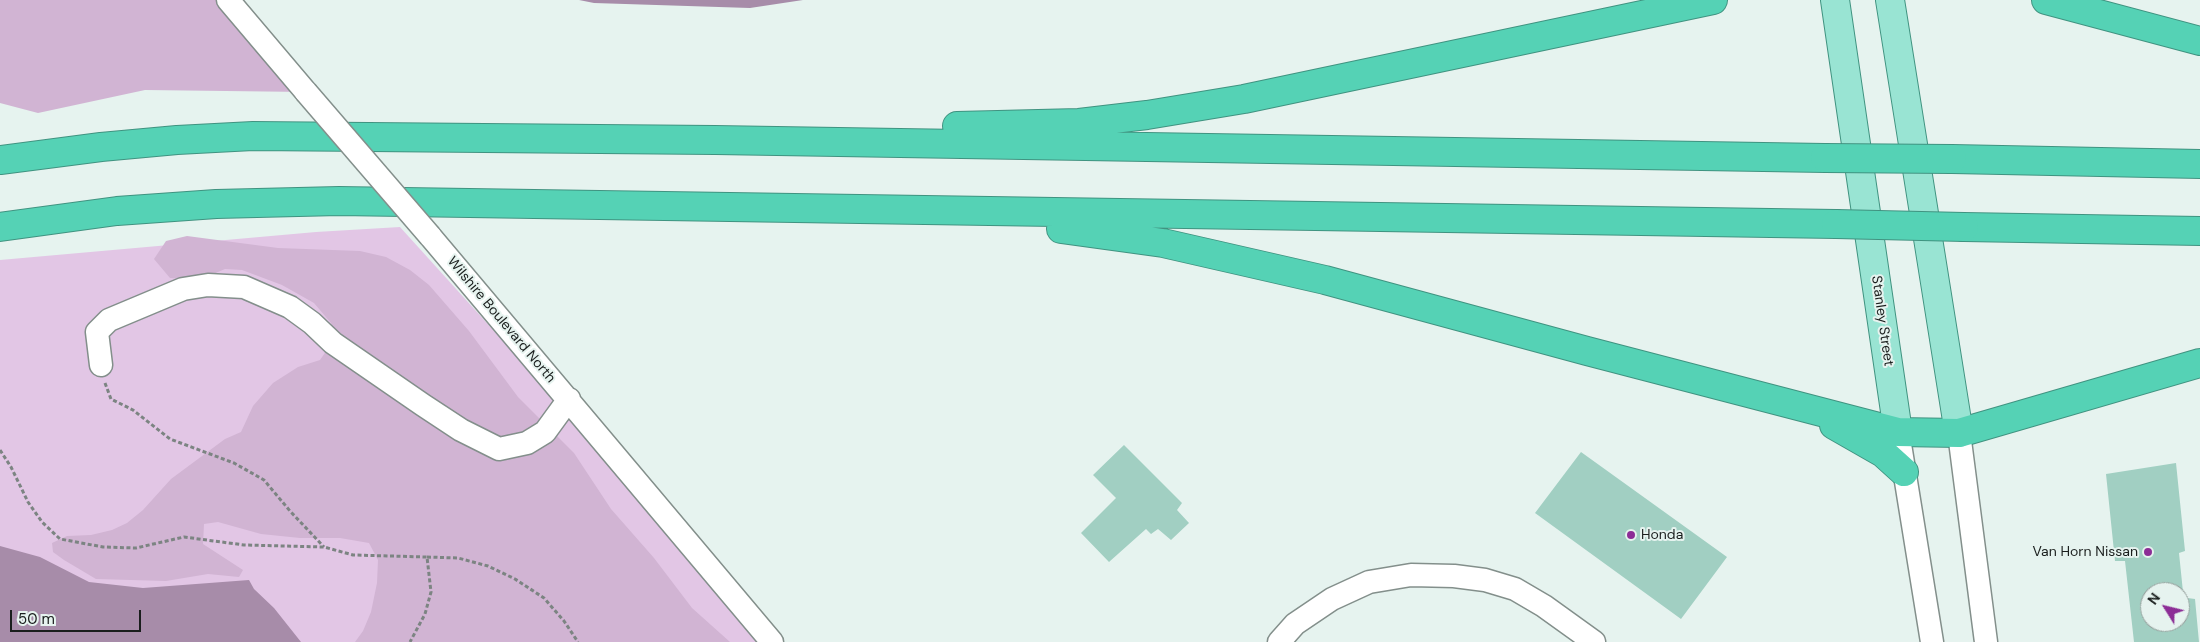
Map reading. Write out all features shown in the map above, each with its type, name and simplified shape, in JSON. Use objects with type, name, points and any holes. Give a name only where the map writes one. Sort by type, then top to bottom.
[{"type":"highway","points":[[715,140],[746,126],[1016,126],[1080,123],[1147,115],[1244,99],[1355,77],[1713,0]]},
{"type":"highway","points":[[2046,0],[2200,41]]},
{"type":"highway","points":[[0,160],[101,147],[253,136],[715,140],[2200,164]]},
{"type":"highway","points":[[0,227],[116,211],[216,204],[330,202],[2200,231]]},
{"type":"highway","points":[[1018,212],[1047,227],[1102,233],[1163,243],[1325,280],[1898,432],[1959,433],[2200,363]]},
{"type":"highway","points":[[1803,406],[1883,453],[1904,472]]},
{"type":"main road","name":"Stanley Street","points":[[1835,0],[1898,432]]},
{"type":"main road","points":[[1890,0],[1959,433]]},
{"type":"street","name":"Wilshire Boulevard North","points":[[228,0],[569,399],[696,554],[772,642]]},
{"type":"street","points":[[101,365],[97,332],[109,320],[183,289],[208,285],[244,287],[290,307],[312,323],[333,343],[423,405],[461,430],[499,449],[527,443],[545,432],[569,399]]},
{"type":"street","name":"Stanley Street","points":[[1898,432],[1932,642]]},
{"type":"street","points":[[1959,433],[1986,642]]},
{"type":"street","points":[[1279,642],[1295,624],[1332,599],[1369,582],[1411,575],[1454,576],[1485,580],[1515,589],[1544,606],[1594,642]]},
{"type":"path","points":[[101,365],[111,399],[132,410],[170,439],[234,463],[264,480],[324,547]]},
{"type":"path","points":[[0,450],[11,466],[28,502],[42,522],[60,539],[103,547],[136,548],[184,537],[244,545],[324,547],[353,554],[458,558],[488,566],[515,579],[549,604],[578,642]]},
{"type":"path","points":[[410,642],[425,614],[431,592],[427,557]]},
{"type":"shaded area","points":[[0,0],[228,0],[306,92],[145,90],[38,113],[0,103]]},
{"type":"shaded area","points":[[579,0],[803,0],[750,8],[594,3]]},
{"type":"shaded area","points":[[400,227],[696,554],[772,642],[0,642],[0,260],[316,232]]},
{"type":"shaded area","points":[[187,236],[278,248],[360,251],[386,257],[410,270],[429,285],[469,331],[518,397],[574,453],[611,509],[654,558],[692,608],[730,642],[355,642],[363,631],[371,612],[377,583],[378,560],[369,543],[340,538],[300,538],[261,534],[218,522],[204,524],[203,544],[243,570],[239,577],[208,574],[166,581],[96,579],[53,552],[52,543],[67,536],[91,535],[112,530],[127,523],[143,510],[171,479],[225,439],[241,432],[253,406],[273,383],[298,367],[320,360],[336,337],[331,323],[314,303],[282,285],[242,270],[225,269],[199,280],[170,278],[154,259],[166,241]]},
{"type":"shaded area","points":[[0,546],[40,557],[89,582],[143,588],[249,580],[254,589],[274,608],[301,642],[0,642]]},
{"type":"building","points":[[1124,445],[1182,503],[1177,510],[1189,523],[1171,540],[1158,529],[1151,534],[1146,529],[1109,562],[1081,533],[1116,498],[1093,475]]},
{"type":"building","name":"Honda","points":[[1581,452],[1727,557],[1681,619],[1535,513]]},
{"type":"building","name":"Van Horn Nissan","points":[[2176,463],[2185,551],[2179,553],[2182,582],[2140,582],[2140,632],[2190,632],[2190,598],[2195,599],[2199,642],[2134,642],[2125,561],[2115,561],[2106,474]]},
{"type":"place","name":"Honda","points":[[1631,535]]},
{"type":"place","name":"Van Horn Nissan","points":[[2148,552]]}]
